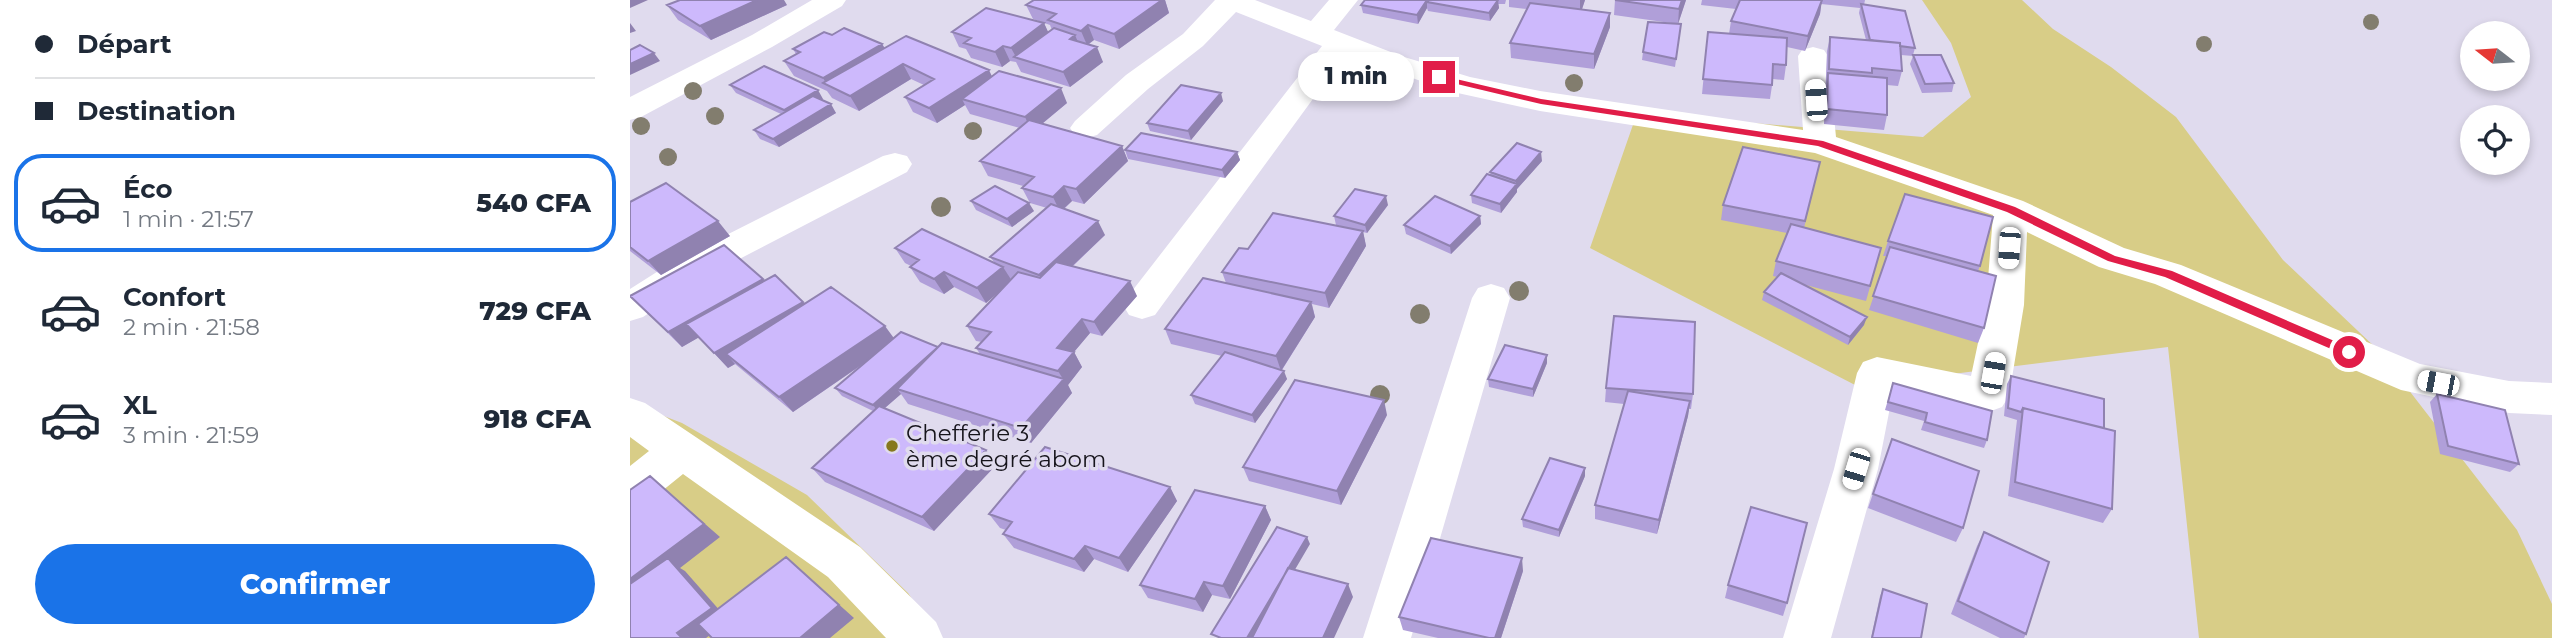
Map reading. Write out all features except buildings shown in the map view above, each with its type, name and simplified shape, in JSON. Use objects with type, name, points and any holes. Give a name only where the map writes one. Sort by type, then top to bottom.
[{"type":"street","points":[[630,110],[762,41],[832,0]]},
{"type":"street","points":[[1086,128],[1137,82],[1193,40],[1230,0],[1390,62],[1464,85],[1541,101],[1820,143],[2011,209],[2112,258],[2168,274],[2415,379],[2509,397],[2552,399]]},
{"type":"street","points":[[1142,305],[1328,37],[1344,0]]},
{"type":"street","points":[[1813,56],[1820,143]]},
{"type":"street","points":[[630,307],[684,272],[895,164]]},
{"type":"street","points":[[1807,638],[1856,469],[1877,373],[1988,396],[2005,305],[2011,209]]},
{"type":"street","points":[[1387,638],[1490,298]]},
{"type":"street","points":[[630,415],[844,562],[919,638]]},
{"type":"street","points":[[630,491],[682,450]]},
{"type":"shaded area","points":[[1922,0],[2022,0],[2053,29],[2111,67],[2176,117],[2283,260],[2377,349],[2517,530],[2552,604],[2552,638],[2199,638],[2168,347],[1857,386],[1590,248],[1635,119],[1704,119],[1923,137],[1971,97],[1951,43]]},
{"type":"shaded area","points":[[630,403],[682,423],[807,495],[908,593],[938,638],[630,638]]},
{"type":"place","name":"Chefferie 3 ème degré abom","points":[[892,446]]},
{"type":"route","points":[[1439,77],[1541,101],[1820,143],[2011,209],[2112,258],[2168,274],[2349,352]]}]
